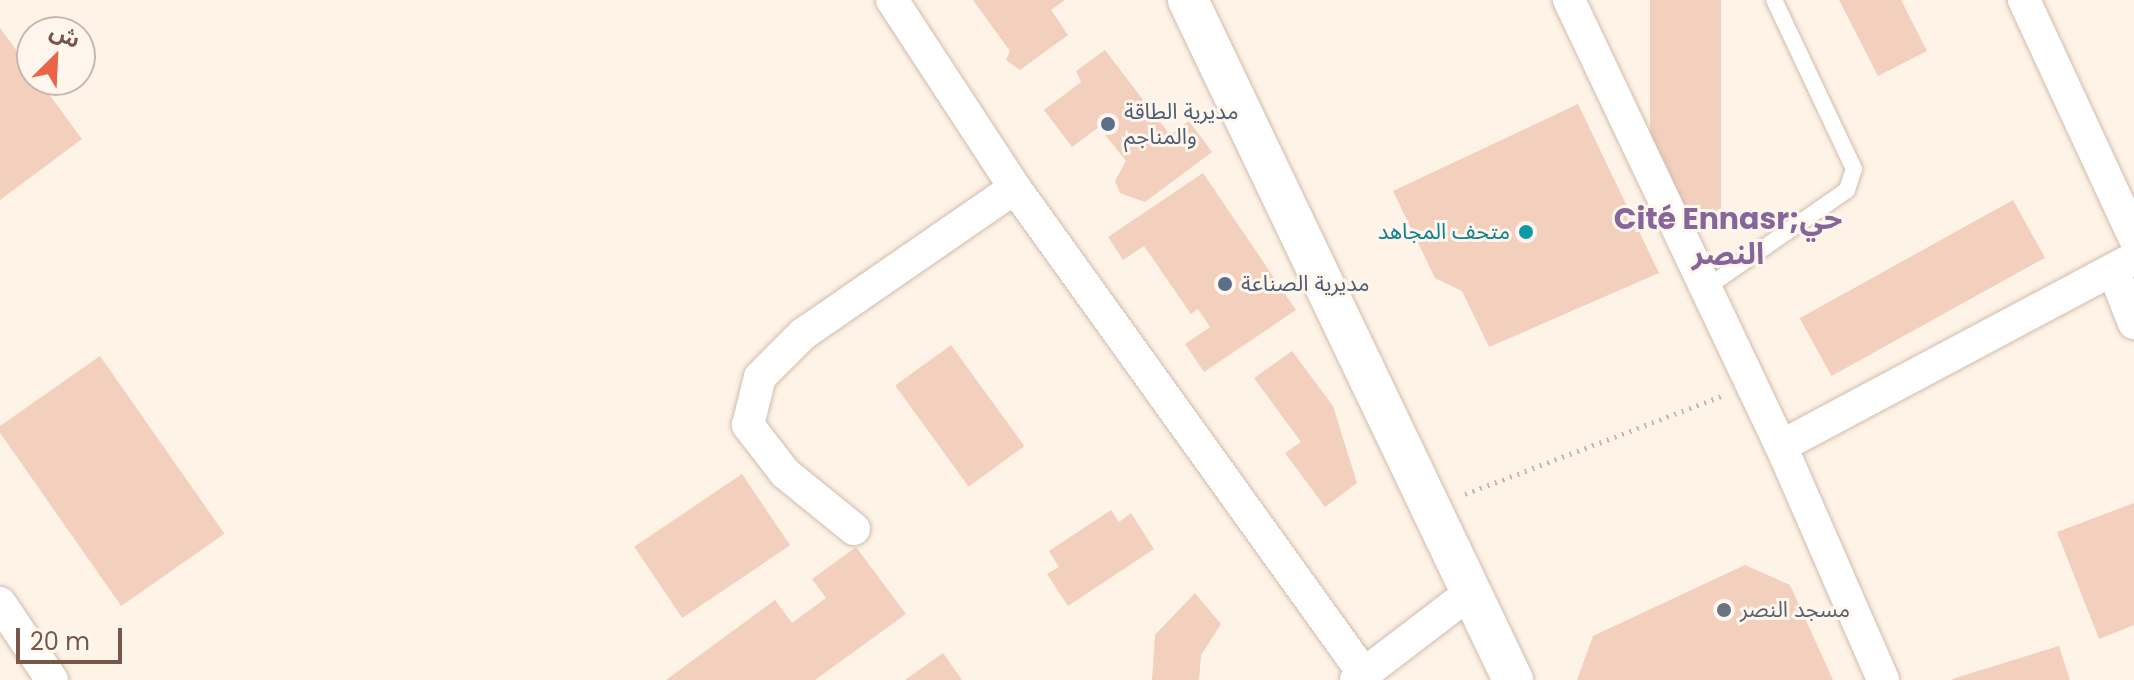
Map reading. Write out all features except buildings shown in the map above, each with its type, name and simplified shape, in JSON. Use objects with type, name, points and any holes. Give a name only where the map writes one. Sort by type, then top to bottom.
[{"type":"street","points":[[892,0],[1015,188],[1360,677],[1471,592]]},
{"type":"street","points":[[1188,0],[1513,680]]},
{"type":"street","points":[[1569,0],[1781,446],[1883,680]]},
{"type":"street","points":[[2024,0],[2134,237]]},
{"type":"street","points":[[854,529],[785,473],[752,432],[748,404],[760,377],[803,334],[1015,188]]},
{"type":"street","points":[[1781,446],[2123,264],[2134,323]]},
{"type":"street","points":[[0,604],[52,680]]},
{"type":"lane","points":[[1706,288],[1847,190],[1854,169],[1774,0]]},
{"type":"path","points":[[1431,507],[1752,384]]},
{"type":"place","name":"مديرية الطاقة والمناجم","points":[[1108,124]]},
{"type":"place","name":"متحف المجاهد","points":[[1526,232]]},
{"type":"place","name":"مديرية الصناعة","points":[[1225,284]]},
{"type":"place","name":"مسجد النصر","points":[[1724,610]]},
{"type":"district","name":"Cité Ennasr;حي النصر","points":[[1728,236]]}]
